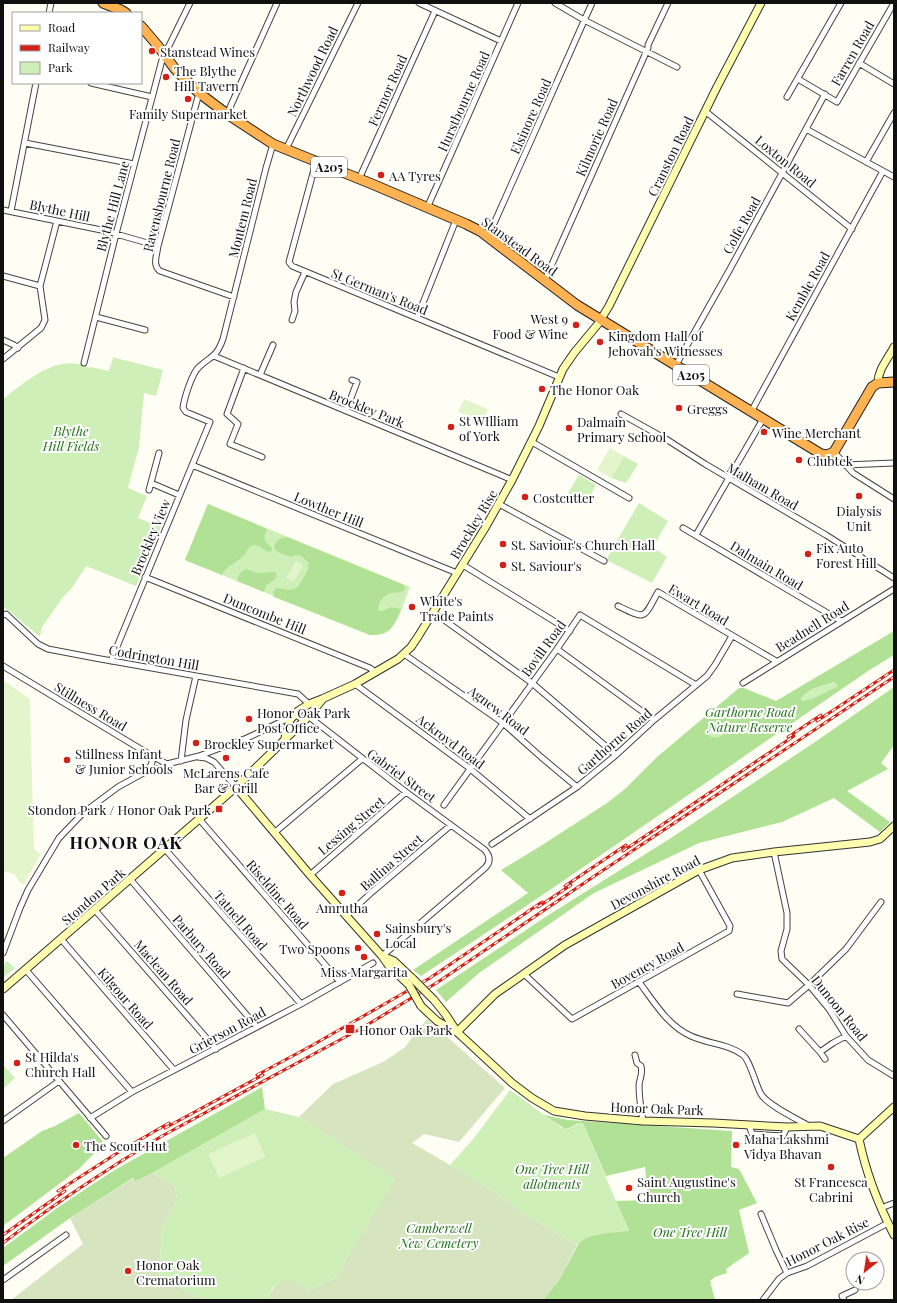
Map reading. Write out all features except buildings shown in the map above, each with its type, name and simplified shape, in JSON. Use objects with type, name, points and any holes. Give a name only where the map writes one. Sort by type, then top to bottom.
[{"type":"highway","points":[[103,3],[124,8]]},
{"type":"highway","name":"Stanstead Road","points":[[142,27],[175,69],[199,93],[227,114],[273,144],[474,228],[577,305],[600,320],[821,454],[830,454]]},
{"type":"highway","points":[[830,454],[872,387],[878,383],[894,382]]},
{"type":"main road","name":"Cranston Road","points":[[600,320],[609,306],[761,3]]},
{"type":"main road","name":"Brockley Rise","points":[[322,700],[355,684],[404,654],[411,647],[500,504],[532,442],[568,361],[600,320]]},
{"type":"main road","points":[[878,383],[880,371],[894,347]]},
{"type":"main road","points":[[293,716],[298,711],[310,704],[322,700]]},
{"type":"main road","name":"Stondon Park","points":[[3,988],[26,970],[200,820],[236,787],[285,738],[293,726],[302,722],[322,700]]},
{"type":"main road","name":"Stondon Park","points":[[293,716],[293,726]]},
{"type":"main road","name":"Honor Oak Park","points":[[236,787],[389,966],[434,1000],[457,1032]]},
{"type":"main road","name":"Devonshire Road","points":[[457,1032],[495,994],[565,945],[698,870],[732,858],[870,842],[880,839],[894,826]]},
{"type":"main road","name":"Honor Oak Park","points":[[411,982],[421,1006],[437,1021],[457,1032],[512,1083],[532,1098],[554,1111],[585,1116],[643,1121],[749,1124],[787,1127],[820,1126],[859,1139]]},
{"type":"main road","points":[[893,1110],[859,1139],[862,1156],[880,1208],[894,1235]]},
{"type":"street","name":"Blythe Hill Lane","points":[[84,363],[134,164],[164,54],[190,3]]},
{"type":"street","points":[[227,114],[277,3]]},
{"type":"street","name":"Northwood Road","points":[[286,149],[358,3]]},
{"type":"street","points":[[419,3],[501,41]]},
{"type":"street","name":"Hurstbourne Road","points":[[427,208],[518,3]]},
{"type":"street","points":[[555,3],[584,20],[677,67]]},
{"type":"street","name":"Elsinore Road","points":[[488,237],[592,3]]},
{"type":"street","name":"Kilmorie Road","points":[[545,280],[648,48],[648,45],[668,3]]},
{"type":"street","points":[[787,97],[841,3]]},
{"type":"street","name":"Farren Road","points":[[825,94],[838,102],[894,3]]},
{"type":"street","name":"Fermor Road","points":[[359,179],[435,11]]},
{"type":"street","points":[[859,63],[894,84]]},
{"type":"street","points":[[798,79],[825,94]]},
{"type":"street","points":[[11,211],[36,84]]},
{"type":"street","points":[[96,84],[152,96]]},
{"type":"street","name":"Ravensbourne Road","points":[[199,93],[158,246],[155,264],[156,268],[160,271],[234,297]]},
{"type":"street","name":"Colfe Road","points":[[676,366],[825,94]]},
{"type":"street","name":"Loxton Road","points":[[706,111],[852,229]]},
{"type":"street","points":[[866,162],[894,113]]},
{"type":"street","points":[[806,129],[894,177]]},
{"type":"street","points":[[25,143],[134,164]]},
{"type":"street","name":"Montem Road","points":[[214,356],[223,339],[273,144]]},
{"type":"street","name":"St German's Road","points":[[316,162],[289,262],[292,266],[560,377]]},
{"type":"street","name":"Kemble Road","points":[[751,412],[883,171]]},
{"type":"street","name":"Blythe Hill","points":[[3,210],[111,232],[158,246]]},
{"type":"street","points":[[417,318],[456,220]]},
{"type":"street","points":[[3,359],[41,328],[45,320],[40,286],[57,221]]},
{"type":"street","points":[[292,320],[295,311],[294,302],[296,292],[305,272]]},
{"type":"street","points":[[3,276],[40,286]]},
{"type":"street","points":[[96,317],[145,330]]},
{"type":"street","points":[[3,340],[18,348]]},
{"type":"street","points":[[260,375],[273,345]]},
{"type":"street","name":"Brockley Park","points":[[214,356],[512,480]]},
{"type":"street","name":"Brockley View","points":[[111,661],[210,422],[186,412],[183,408],[198,367],[214,356]]},
{"type":"street","points":[[244,368],[226,414],[238,424],[230,444],[262,457]]},
{"type":"street","points":[[346,411],[357,382],[352,380]]},
{"type":"street","name":"Malham Road","points":[[621,414],[666,439],[684,452],[826,535],[894,578]]},
{"type":"street","points":[[696,535],[763,419]]},
{"type":"street","points":[[532,442],[629,498]]},
{"type":"street","points":[[149,490],[159,453]]},
{"type":"street","name":"Stanstead Road","points":[[830,454],[853,473],[894,499]]},
{"type":"street","points":[[845,465],[894,463]]},
{"type":"street","name":"Lowther Hill","points":[[192,465],[457,573]]},
{"type":"street","points":[[151,483],[179,495]]},
{"type":"street","points":[[500,504],[604,561]]},
{"type":"street","name":"Dalmain Road","points":[[683,528],[841,621]]},
{"type":"street","points":[[463,565],[570,631]]},
{"type":"street","name":"Duncombe Hill","points":[[145,576],[370,668],[375,672]]},
{"type":"street","name":"Beadnell Road","points":[[743,683],[776,661],[894,589]]},
{"type":"street","name":"Ewart Road","points":[[618,606],[637,616],[643,616],[647,613],[658,592],[776,661]]},
{"type":"street","points":[[433,612],[532,683],[616,755]]},
{"type":"street","name":"Codrington Hill","points":[[3,614],[6,614],[44,647],[111,661],[298,694],[310,704]]},
{"type":"street","name":"Bovill Road","points":[[444,805],[580,615],[696,685]]},
{"type":"street","name":"Garthorne Road","points":[[492,844],[577,787],[616,755],[654,720],[707,676],[732,636]]},
{"type":"street","points":[[557,649],[654,720]]},
{"type":"street","name":"Agnew Road","points":[[404,654],[503,724],[577,787]]},
{"type":"street","name":"Stillness Road","points":[[3,666],[146,753],[167,764]]},
{"type":"street","points":[[181,761],[186,720],[196,676]]},
{"type":"street","name":"Ackroyd Road","points":[[355,684],[470,769],[530,819]]},
{"type":"street","points":[[3,953],[28,890],[59,838],[83,813],[118,787],[147,772],[162,768],[167,764],[220,749],[256,735],[293,716],[298,716],[302,719],[302,722]]},
{"type":"street","name":"Gabriel Street","points":[[308,716],[362,759],[488,853],[489,859],[485,868],[382,956]]},
{"type":"street","points":[[214,762],[214,756],[220,749]]},
{"type":"street","points":[[147,772],[152,766],[152,756]]},
{"type":"street","points":[[193,757],[206,758],[214,762],[236,787]]},
{"type":"street","points":[[274,832],[362,759]]},
{"type":"street","name":"Lessing Street","points":[[310,875],[406,792]]},
{"type":"street","name":"Riseldine Road","points":[[200,820],[340,982]]},
{"type":"street","name":"Ballina Street","points":[[346,916],[451,825]]},
{"type":"street","name":"Tatnell Road","points":[[165,849],[301,1004]]},
{"type":"street","name":"Dunoon Road","points":[[774,852],[787,913],[787,929],[781,954],[785,961],[809,985],[829,1009],[846,1036],[868,1060],[894,1076]]},
{"type":"street","name":"Boveney Road","points":[[524,974],[572,1020],[729,931],[730,926],[698,870]]},
{"type":"street","name":"Parbury Road","points":[[130,879],[257,1027]]},
{"type":"street","points":[[738,994],[788,1003],[846,949],[881,902]]},
{"type":"street","name":"Maclean Road","points":[[95,910],[216,1049]]},
{"type":"street","name":"Kilgour Road","points":[[61,939],[174,1070]]},
{"type":"street","name":"Grierson Road","points":[[90,1118],[132,1092],[301,1004],[373,963]]},
{"type":"street","points":[[26,970],[132,1092]]},
{"type":"street","points":[[639,982],[660,1010],[675,1026],[691,1036],[735,1051],[745,1056],[761,1095],[768,1102],[810,1126]]},
{"type":"street","points":[[3,1016],[106,1136]]},
{"type":"street","points":[[799,1029],[825,1059]]},
{"type":"street","points":[[820,1052],[846,1036]]},
{"type":"street","points":[[635,1055],[636,1064],[641,1066],[643,1072],[639,1083],[640,1108],[643,1121]]},
{"type":"street","points":[[4,1118],[59,1081]]},
{"type":"street","points":[[880,1208],[894,1203]]},
{"type":"street","points":[[761,1214],[787,1273]]},
{"type":"street","name":"Honor Oak Rise","points":[[763,1300],[779,1279],[787,1273],[807,1266],[888,1223]]},
{"type":"street","points":[[3,1280],[66,1235]]},
{"type":"street","points":[[844,1300],[842,1296],[852,1291]]},
{"type":"green space","name":"Blythe Hill Fields","points":[[112,357],[163,370],[156,396],[144,393],[139,447],[128,488],[147,496],[138,518],[161,527],[136,586],[86,566],[72,588],[63,597],[42,627],[40,637],[3,606],[3,399],[33,377],[55,366],[78,364],[90,368],[109,371]]},
{"type":"green space","points":[[464,399],[488,409],[480,427],[471,423],[473,418],[458,412]]},
{"type":"green space","points":[[610,448],[624,456],[611,478],[597,470]]},
{"type":"green space","points":[[624,456],[638,464],[626,483],[611,478]]},
{"type":"green space","points":[[579,475],[596,485],[586,503],[568,493]]},
{"type":"green space","points":[[639,503],[668,521],[653,547],[667,557],[652,583],[606,560]]},
{"type":"green space","points":[[208,504],[410,587],[399,616],[393,627],[385,633],[370,635],[185,560]]},
{"type":"green space","points":[[208,504],[267,529],[264,539],[272,549],[270,552],[255,545],[251,546],[242,557],[226,569],[222,575],[185,560]]},
{"type":"green space","points":[[287,537],[404,585],[404,591],[388,594],[383,597],[379,604],[378,610],[380,611],[391,607],[401,609],[394,625],[382,634],[370,635],[274,597],[273,592],[276,588],[291,590],[298,587],[308,570],[309,563],[301,556],[296,555],[291,557],[277,552],[274,547],[277,541]]},
{"type":"green space","points":[[296,561],[303,565],[294,582],[286,578]]},
{"type":"green space","points":[[246,569],[257,573],[274,572],[277,576],[266,585],[264,592],[237,581],[242,571]]},
{"type":"green space","name":"Garthorne Road Nature Reserve","points":[[894,631],[894,655],[868,671],[590,863],[421,976],[413,970],[528,893],[501,870],[607,803],[625,789],[657,757],[739,688],[744,688],[776,701]],"holes":[[[834,682],[838,686],[812,699],[801,701],[802,696],[812,689]],[[718,728],[726,730],[720,736],[710,737],[709,734]]]},
{"type":"green space","points":[[3,680],[30,699],[34,849],[41,854],[23,885],[14,874],[3,871]]},
{"type":"green space","points":[[835,682],[838,686],[812,699],[801,701],[802,696],[812,689]]},
{"type":"green space","points":[[894,687],[894,745],[881,763],[888,769],[847,791],[890,822],[880,832],[834,798],[782,822],[699,843],[594,893],[479,973],[446,1002],[436,990],[547,916],[671,838],[818,740]]},
{"type":"green space","points":[[718,728],[726,730],[720,736],[710,737],[709,734]]},
{"type":"green space","points":[[7,961],[15,968],[3,978],[3,968],[5,962]]},
{"type":"green space","name":"Camberwell New Cemetery","points":[[427,1019],[505,1088],[459,1142],[424,1134],[412,1143],[481,1183],[524,1214],[577,1245],[559,1280],[543,1300],[265,1300],[271,1291],[283,1281],[293,1281],[308,1291],[335,1278],[395,1179],[299,1117],[333,1084],[383,1062],[404,1048]]},
{"type":"green space","points":[[3,1065],[15,1078],[3,1089]]},
{"type":"green space","points":[[262,1087],[265,1109],[135,1182],[133,1178],[70,1218],[3,1266],[3,1248],[60,1206],[113,1171]]},
{"type":"green space","name":"One Tree Hill allotments","points":[[510,1090],[562,1128],[568,1129],[583,1123],[629,1232],[608,1233],[577,1245],[524,1214],[481,1183],[450,1165],[474,1138]]},
{"type":"green space","points":[[265,1109],[299,1117],[396,1178],[335,1278],[308,1291],[297,1282],[273,1287],[265,1300],[203,1300],[179,1287],[159,1282],[162,1227],[177,1200],[175,1186],[152,1173]]},
{"type":"green space","points":[[79,1113],[104,1143],[79,1169],[3,1226],[3,1158],[42,1131]]},
{"type":"green space","name":"One Tree Hill","points":[[544,1115],[568,1120],[732,1131],[731,1167],[739,1169],[757,1203],[739,1210],[749,1253],[726,1269],[727,1273],[715,1277],[710,1281],[715,1300],[543,1300],[559,1280],[579,1243],[588,1237],[629,1231],[616,1201],[648,1200],[645,1167],[606,1176],[583,1123],[578,1123],[565,1129]]},
{"type":"green space","points":[[255,1133],[265,1157],[219,1178],[208,1154]]},
{"type":"green space","points":[[152,1173],[175,1186],[177,1200],[162,1227],[159,1282],[179,1287],[203,1300],[11,1300],[83,1244],[70,1218],[134,1178],[135,1181]]},
{"type":"railway","points":[[817,721],[894,670]]},
{"type":"railway","points":[[3,1243],[81,1187],[162,1136],[362,1028],[438,982],[894,677]]},
{"type":"railway","points":[[788,737],[821,715]]},
{"type":"railway","points":[[623,851],[794,736]]},
{"type":"railway","points":[[565,886],[626,845]]},
{"type":"railway","points":[[538,907],[571,885]]},
{"type":"railway","points":[[257,1075],[430,978],[542,902]]},
{"type":"railway","points":[[165,1128],[263,1075]]},
{"type":"railway","points":[[58,1191],[122,1150],[169,1123]]},
{"type":"railway","points":[[3,1235],[65,1191]]},
{"type":"place","name":"Stanstead Wines","points":[[152,51]]},
{"type":"place","name":"The Blythe Hill Tavern","points":[[166,77]]},
{"type":"place","name":"Family Supermarket","points":[[188,99]]},
{"type":"place","name":"AA Tyres","points":[[381,175]]},
{"type":"place","name":"West 9 Food & Wine","points":[[576,325]]},
{"type":"place","name":"Kingdom Hall of Jehovah's Witnesses","points":[[600,342]]},
{"type":"place","name":"The Honor Oak","points":[[542,389]]},
{"type":"place","name":"Greggs","points":[[679,408]]},
{"type":"place","name":"St WIlliam of York","points":[[451,427]]},
{"type":"place","name":"Dalmain Primary School","points":[[569,428]]},
{"type":"place","name":"Wine Merchant","points":[[764,432]]},
{"type":"place","name":"Clubtek","points":[[799,460]]},
{"type":"place","name":"Dialysis Unit","points":[[859,496]]},
{"type":"place","name":"Costcutter","points":[[525,497]]},
{"type":"place","name":"St. Saviour's Church Hall","points":[[503,544]]},
{"type":"place","name":"Fix Auto Forest Hill","points":[[808,554]]},
{"type":"place","name":"St. Saviour's","points":[[503,565]]},
{"type":"place","name":"White's Trade Paints","points":[[412,607]]},
{"type":"place","name":"Honor Oak Park Post Office","points":[[249,719]]},
{"type":"place","name":"Brockley Supermarket","points":[[196,743]]},
{"type":"place","name":"McLarens Cafe Bar & Grill","points":[[226,758]]},
{"type":"place","name":"Stillness Infant & Junior Schools","points":[[67,760]]},
{"type":"place","name":"Stondon Park / Honor Oak Park","points":[[219,809]]},
{"type":"place","name":"Amrutha","points":[[342,893]]},
{"type":"place","name":"Sainsbury's Local","points":[[377,934]]},
{"type":"place","name":"Two Spoons","points":[[358,948]]},
{"type":"place","name":"Miss Margarita","points":[[364,957]]},
{"type":"place","name":"Honor Oak Park","points":[[350,1029]]},
{"type":"place","name":"St Hilda's Church Hall","points":[[17,1063]]},
{"type":"place","name":"The Scout Hut","points":[[76,1145]]},
{"type":"place","name":"Maha Lakshmi Vidya Bhavan","points":[[736,1145]]},
{"type":"place","name":"St Francesca Cabrini","points":[[831,1167]]},
{"type":"place","name":"Saint Augustine's Church","points":[[629,1188]]},
{"type":"place","name":"Honor Oak Crematorium","points":[[128,1271]]},
{"type":"district","name":"HONOR OAK","points":[[126,842]]}]
